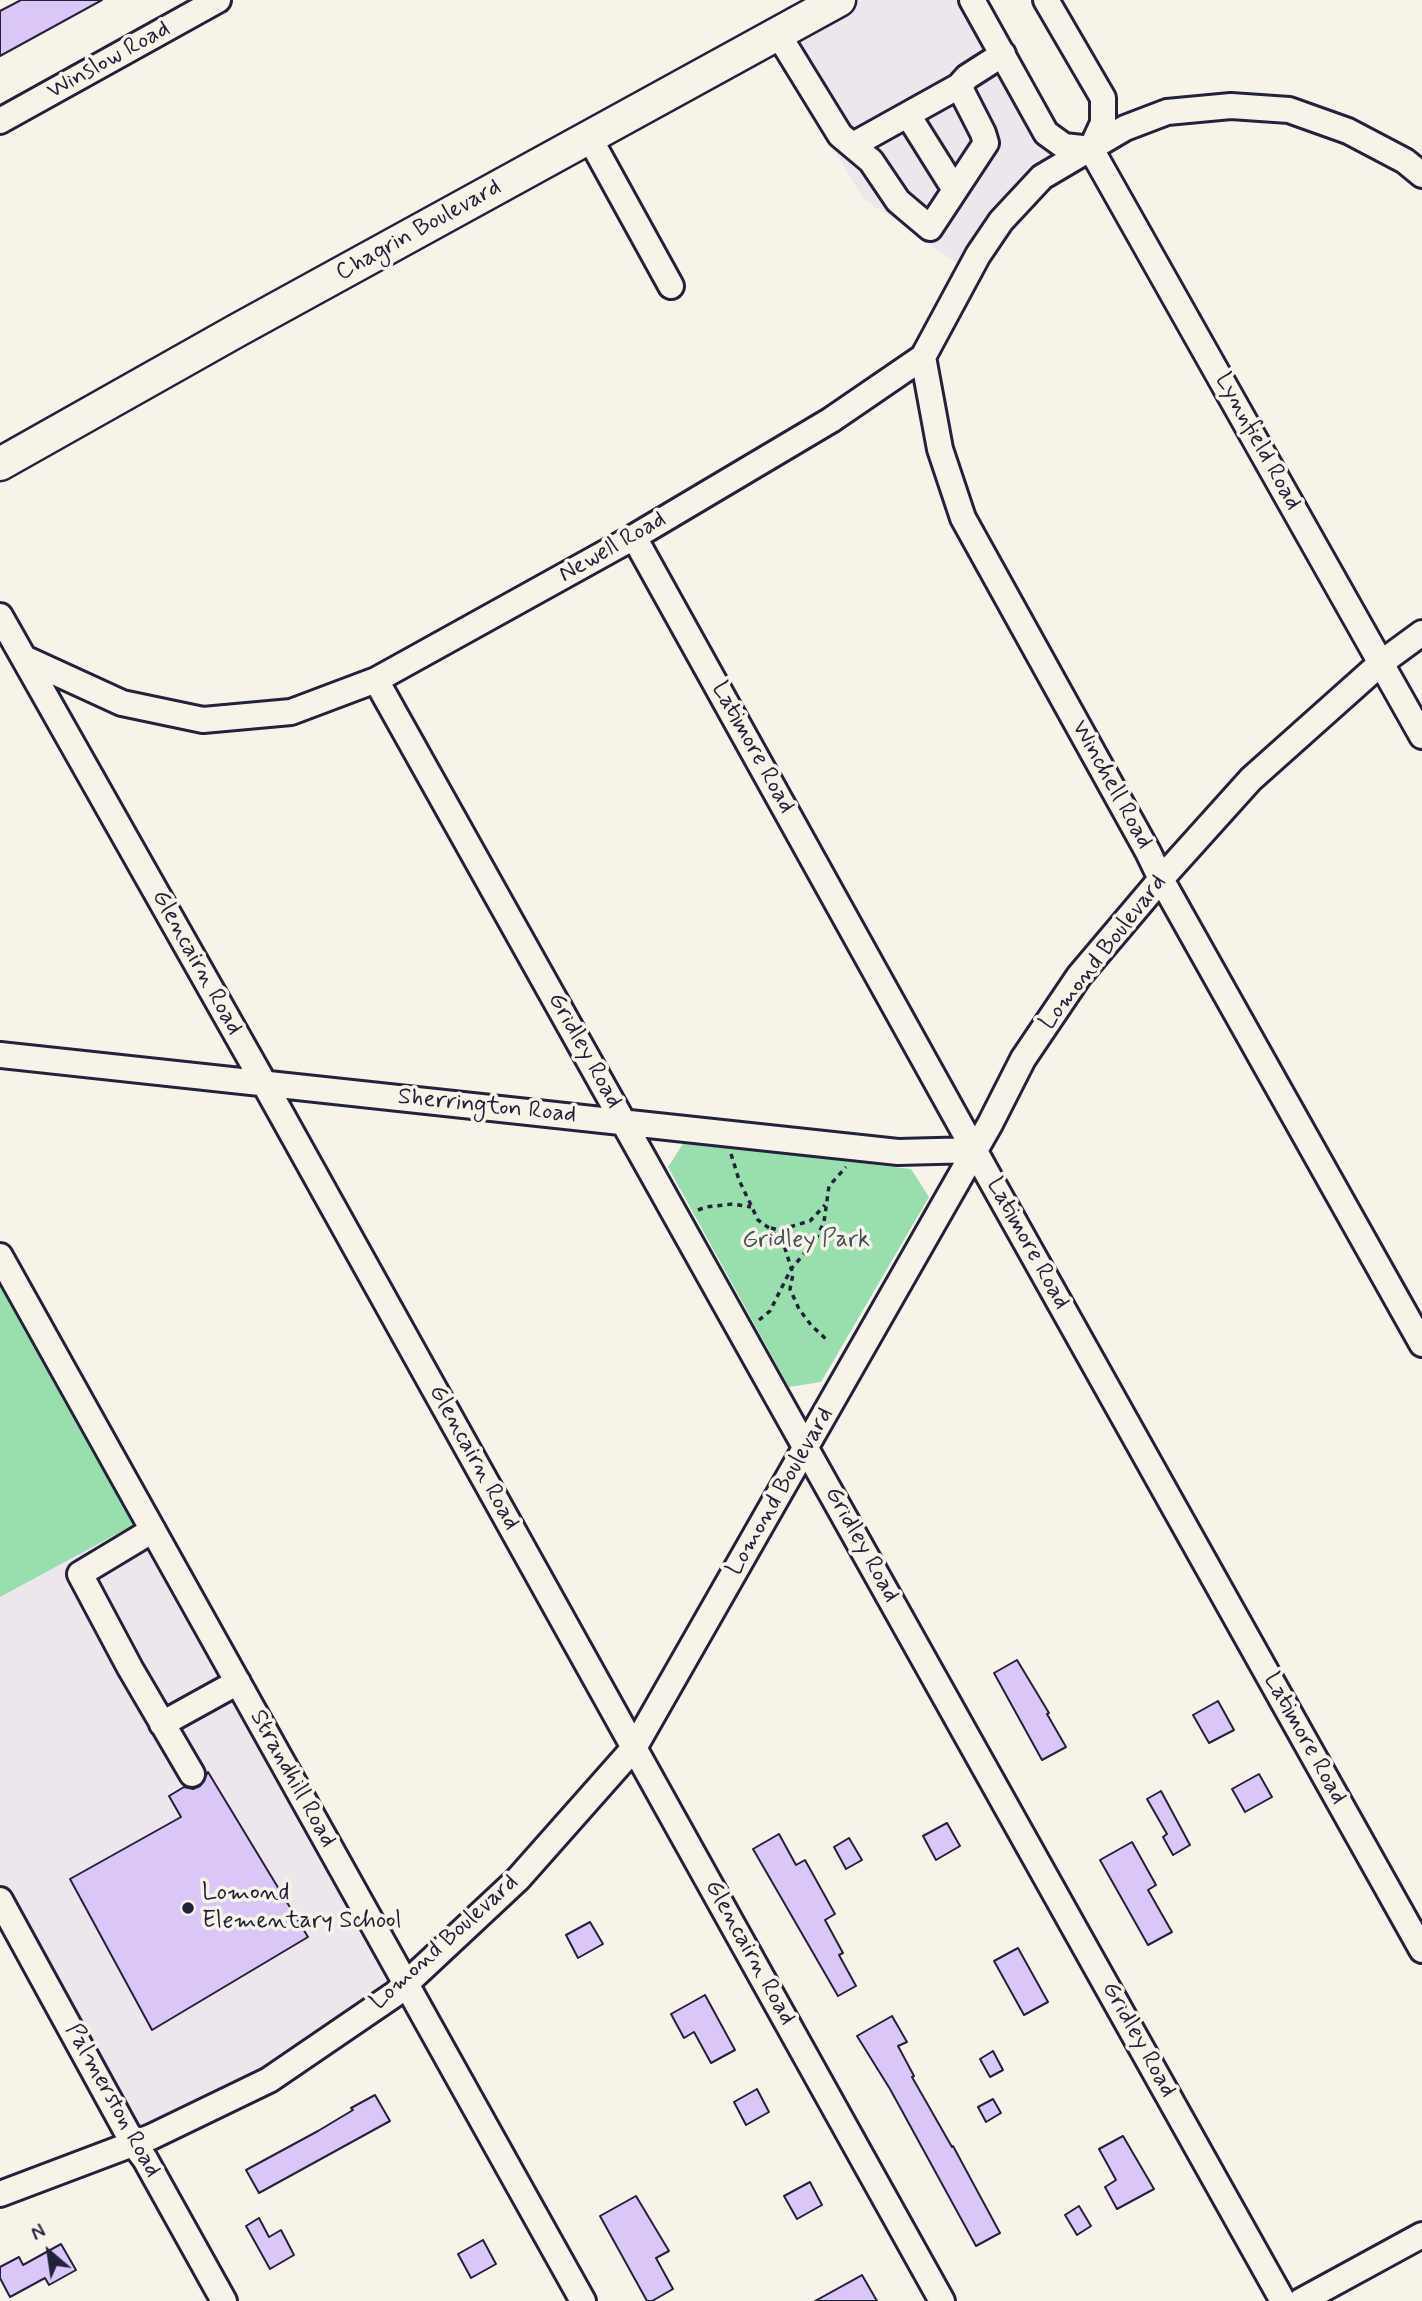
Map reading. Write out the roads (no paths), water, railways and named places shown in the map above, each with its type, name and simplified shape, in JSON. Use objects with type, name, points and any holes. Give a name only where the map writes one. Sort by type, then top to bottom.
[{"type":"main road","name":"Chagrin Boulevard","points":[[0,464],[839,0]]},
{"type":"street","name":"Winslow Road","points":[[0,121],[218,0]]},
{"type":"street","points":[[972,0],[1046,133],[1065,146],[1091,149],[1103,123],[1102,98],[1046,0]]},
{"type":"street","points":[[778,34],[840,135],[871,161],[898,201],[930,228],[986,144],[959,86]]},
{"type":"street","points":[[853,145],[959,86],[967,77],[1003,54]]},
{"type":"street","name":"Newell Road","points":[[26,659],[122,703],[203,720],[291,712],[376,680],[634,537],[831,420],[923,357],[978,255],[1001,221],[1042,177],[1125,128],[1167,112],[1231,106],[1289,110],[1348,131],[1405,161],[1422,175]]},
{"type":"street","points":[[908,115],[955,190]]},
{"type":"street","points":[[589,137],[671,286]]},
{"type":"street","name":"Lynnfield Road","points":[[1091,149],[1422,736]]},
{"type":"street","name":"Winchell Road","points":[[923,357],[940,449],[963,518],[1422,1344]]},
{"type":"street","name":"Latimore Road","points":[[634,537],[1422,1950]]},
{"type":"street","name":"Glencairn Road","points":[[0,616],[264,1083],[942,2301]]},
{"type":"street","name":"Lomond Boulevard","points":[[0,2194],[151,2137],[269,2080],[395,1994],[518,1879],[634,1748],[975,1150],[1023,1059],[1072,986],[1161,878],[1251,779],[1381,663],[1422,633]]},
{"type":"street","name":"Gridley Road","points":[[376,680],[1283,2301]]},
{"type":"street","name":"Sherrington Road","points":[[0,1055],[898,1152],[975,1150]]},
{"type":"street","name":"Strandhill Road","points":[[0,1256],[583,2301]]},
{"type":"street","points":[[153,1530],[80,1574],[192,1774]]},
{"type":"street","points":[[162,1724],[238,1682]]},
{"type":"street","name":"Palmerston Road","points":[[0,1900],[133,2143],[145,2159],[224,2301]]},
{"type":"street","points":[[1301,2301],[1422,2235]]},
{"type":"place","name":"Lomond Elementary School","points":[[188,1908]]},
{"type":"park label","name":"Gridley Park","points":[[806,1241]]}]
